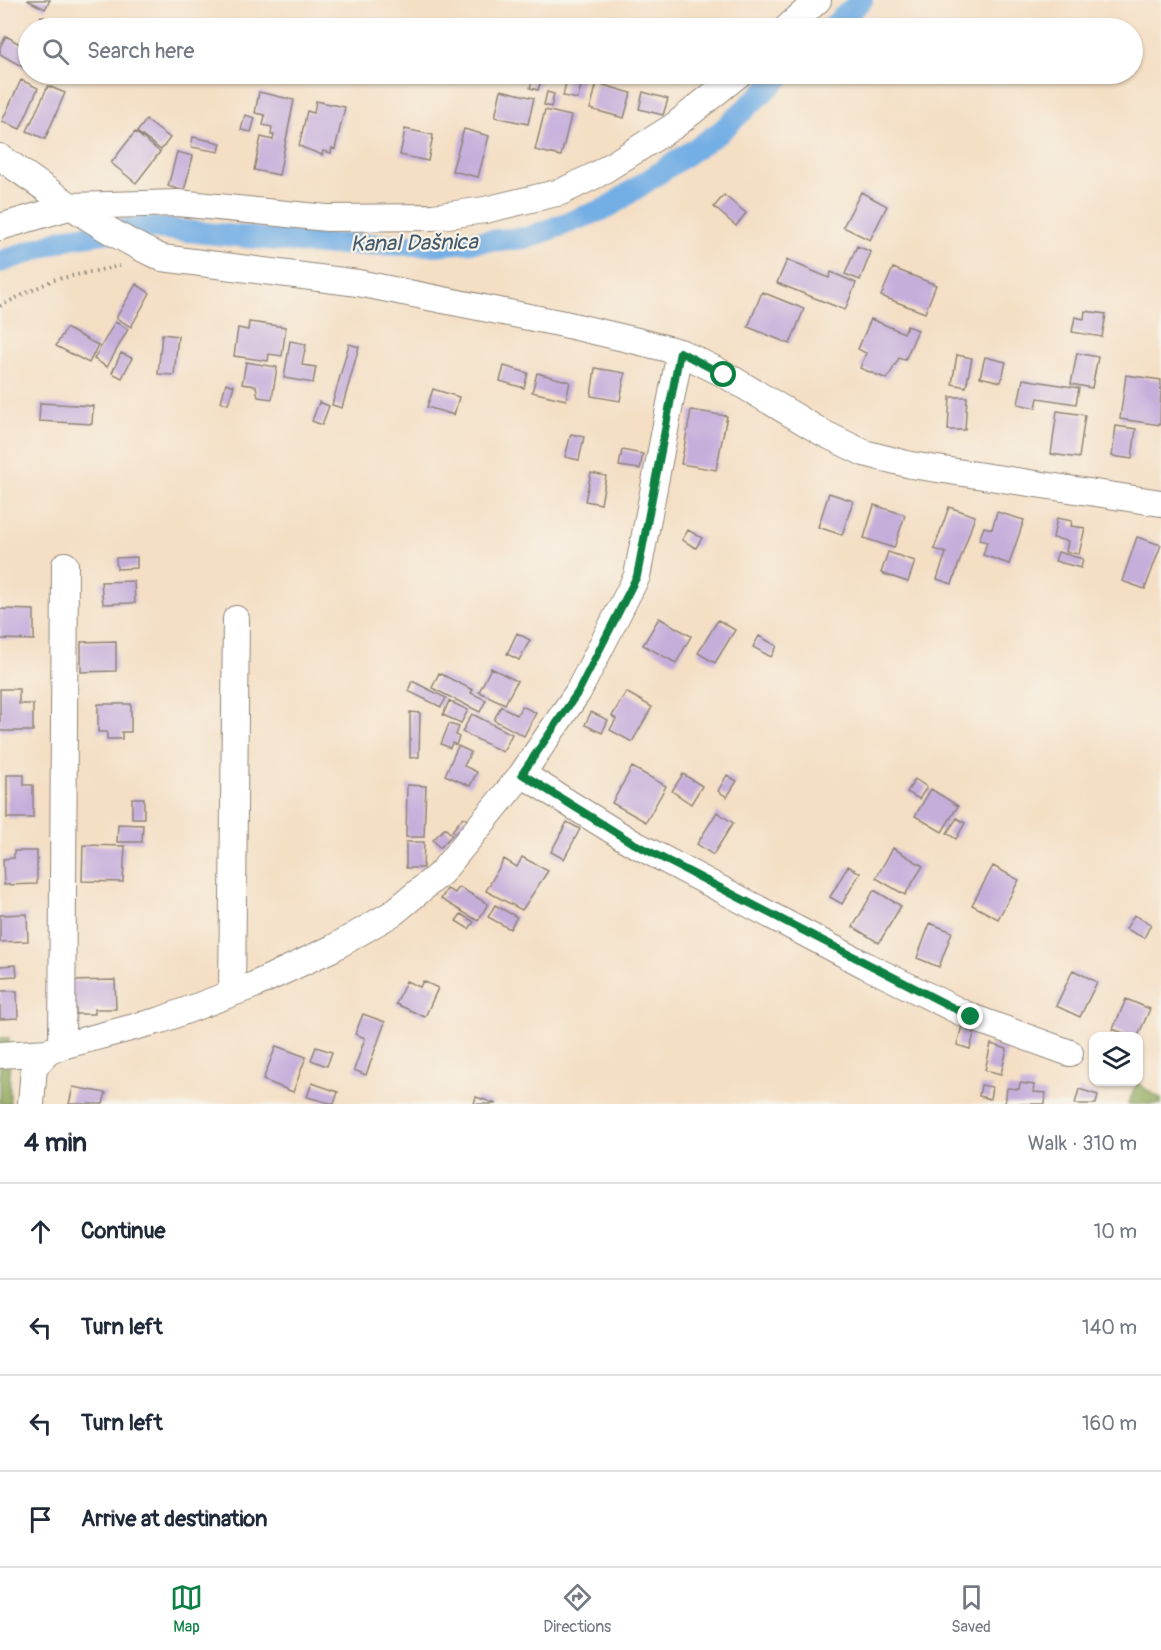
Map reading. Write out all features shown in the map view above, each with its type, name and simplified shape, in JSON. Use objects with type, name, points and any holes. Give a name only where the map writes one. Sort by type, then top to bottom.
[{"type":"street","points":[[798,18],[818,0]]},
{"type":"street","points":[[0,227],[80,211],[177,203],[327,218],[433,218],[485,210],[561,192],[598,174],[674,126],[726,84]]},
{"type":"street","points":[[0,157],[80,211],[152,253],[358,283],[564,324],[680,352],[742,385],[823,433],[864,453],[911,465],[1161,503]]},
{"type":"street","points":[[0,1054],[55,1049],[161,1020],[232,993],[333,948],[393,913],[441,873],[522,774],[578,692],[637,576],[680,352]]},
{"type":"street","points":[[31,1104],[34,1067],[55,1049],[65,565]]},
{"type":"street","points":[[232,993],[236,619]]},
{"type":"street","points":[[522,774],[631,842],[867,966],[971,1017],[1070,1053]]},
{"type":"path","points":[[0,306],[53,280],[152,253]]},
{"type":"green space","points":[[0,1038],[9,1038],[10,1104],[0,1104]]},
{"type":"green space","points":[[1136,1086],[1142,1086],[1161,1099],[1161,1104],[1128,1104]]},
{"type":"building","points":[[27,0],[50,0],[45,9]]},
{"type":"building","points":[[6,36],[18,43],[18,64],[0,54],[0,47]]},
{"type":"building","points":[[19,84],[30,84],[38,88],[20,129],[2,121]]},
{"type":"building","points":[[531,84],[540,84],[538,90],[530,88]]},
{"type":"building","points":[[566,84],[581,84],[578,99],[563,96]]},
{"type":"building","points":[[597,84],[631,93],[624,118],[590,109]]},
{"type":"building","points":[[48,86],[65,93],[45,139],[27,131]]},
{"type":"building","points":[[501,90],[534,98],[528,124],[495,117]]},
{"type":"building","points":[[259,92],[294,100],[279,175],[254,170],[261,137],[273,140],[274,135],[271,135],[272,127],[263,125],[265,115],[255,113]]},
{"type":"building","points":[[547,92],[554,94],[551,107],[544,105]]},
{"type":"building","points":[[643,92],[668,99],[663,115],[639,109]]},
{"type":"building","points":[[316,101],[345,107],[335,149],[332,148],[331,153],[323,151],[322,155],[299,146],[307,111],[314,113]]},
{"type":"building","points":[[545,110],[571,116],[561,156],[535,150]]},
{"type":"building","points":[[245,115],[255,118],[251,132],[241,130]]},
{"type":"building","points":[[146,120],[170,138],[161,150],[137,132]]},
{"type":"building","points":[[405,129],[433,135],[428,161],[400,155]]},
{"type":"building","points":[[464,129],[489,136],[478,177],[452,171]]},
{"type":"building","points":[[135,132],[160,152],[136,183],[111,163]]},
{"type":"building","points":[[193,137],[221,143],[219,152],[191,147]]},
{"type":"building","points":[[177,152],[193,156],[184,191],[168,186]]},
{"type":"building","points":[[861,192],[887,206],[870,240],[843,227]]},
{"type":"building","points":[[724,195],[746,213],[736,226],[714,207]]},
{"type":"building","points":[[857,246],[871,252],[860,280],[845,274]]},
{"type":"building","points":[[787,260],[829,278],[831,272],[856,283],[845,310],[777,283]]},
{"type":"building","points":[[893,268],[936,285],[925,313],[881,296]]},
{"type":"building","points":[[136,284],[150,293],[131,327],[116,318]]},
{"type":"building","points":[[762,292],[804,309],[790,344],[748,327]]},
{"type":"building","points":[[1085,311],[1106,314],[1102,337],[1072,332],[1075,317],[1084,319]]},
{"type":"building","points":[[871,319],[904,333],[907,326],[918,330],[905,360],[899,358],[887,379],[860,368],[866,353],[858,349]]},
{"type":"building","points":[[115,322],[128,329],[107,367],[94,359]]},
{"type":"building","points":[[249,322],[286,327],[282,356],[269,354],[268,361],[234,356],[238,328],[248,330]]},
{"type":"building","points":[[66,328],[98,345],[89,363],[56,346]]},
{"type":"building","points":[[162,334],[178,336],[174,375],[158,374]]},
{"type":"building","points":[[290,341],[306,344],[302,365],[316,367],[313,383],[284,378]]},
{"type":"building","points":[[349,344],[359,347],[342,408],[332,405]]},
{"type":"building","points":[[121,353],[132,358],[122,378],[112,373]]},
{"type":"building","points":[[1077,353],[1098,357],[1092,388],[1071,384]]},
{"type":"building","points":[[957,355],[972,358],[966,387],[952,384]]},
{"type":"building","points":[[985,357],[1006,362],[1001,382],[980,377]]},
{"type":"building","points":[[246,362],[277,367],[272,399],[258,397],[256,386],[242,384]]},
{"type":"building","points":[[504,366],[528,373],[524,388],[500,381]]},
{"type":"building","points":[[595,368],[625,373],[620,401],[591,396]]},
{"type":"building","points":[[537,373],[570,382],[566,400],[532,392]]},
{"type":"building","points":[[1126,375],[1161,380],[1160,425],[1120,419]]},
{"type":"building","points":[[1023,379],[1079,388],[1076,404],[1038,398],[1036,408],[1018,404]]},
{"type":"building","points":[[226,383],[234,386],[228,404],[221,402]]},
{"type":"building","points":[[433,389],[459,397],[454,415],[427,407]]},
{"type":"building","points":[[950,397],[967,397],[965,430],[948,430]]},
{"type":"building","points":[[319,402],[329,406],[322,425],[312,421]]},
{"type":"building","points":[[40,403],[93,406],[92,424],[39,421]]},
{"type":"building","points":[[691,410],[727,416],[716,470],[681,464]]},
{"type":"building","points":[[1057,411],[1085,415],[1079,458],[1051,454]]},
{"type":"building","points":[[1116,426],[1136,429],[1132,459],[1112,456]]},
{"type":"building","points":[[571,434],[584,437],[579,460],[565,457]]},
{"type":"building","points":[[622,450],[643,454],[640,469],[619,466]]},
{"type":"building","points":[[591,473],[606,476],[601,504],[585,501]]},
{"type":"building","points":[[829,493],[853,501],[842,535],[818,527]]},
{"type":"building","points":[[874,505],[905,515],[894,548],[864,538]]},
{"type":"building","points":[[949,507],[975,516],[952,584],[937,579],[946,553],[934,549]]},
{"type":"building","points":[[997,512],[1024,520],[1009,564],[983,555],[987,542],[979,540],[984,527],[992,529]]},
{"type":"building","points":[[1057,518],[1072,521],[1071,526],[1085,528],[1079,554],[1066,552],[1068,541],[1053,538]]},
{"type":"building","points":[[688,530],[702,538],[696,548],[682,540]]},
{"type":"building","points":[[1137,537],[1161,545],[1145,589],[1122,581]]},
{"type":"building","points":[[888,552],[915,561],[908,582],[881,573]]},
{"type":"building","points":[[1058,552],[1083,559],[1081,568],[1055,561]]},
{"type":"building","points":[[137,557],[137,568],[117,569],[116,558]]},
{"type":"building","points":[[134,581],[135,603],[103,604],[101,582]]},
{"type":"building","points":[[0,609],[34,610],[34,640],[0,639]]},
{"type":"building","points":[[659,618],[691,636],[676,663],[643,645]]},
{"type":"building","points":[[718,620],[735,630],[715,663],[698,653]]},
{"type":"building","points":[[517,633],[530,640],[519,660],[507,654]]},
{"type":"building","points":[[759,636],[777,646],[771,657],[753,647]]},
{"type":"building","points":[[116,641],[116,671],[81,672],[81,642]]},
{"type":"building","points":[[491,668],[517,681],[505,704],[479,692]]},
{"type":"building","points":[[439,673],[473,690],[471,693],[486,700],[480,712],[432,688]]},
{"type":"building","points":[[412,681],[446,698],[441,707],[408,691]]},
{"type":"building","points":[[0,689],[19,689],[19,704],[33,704],[33,731],[0,731]]},
{"type":"building","points":[[626,692],[652,707],[632,742],[610,730],[616,719],[612,716]]},
{"type":"building","points":[[449,701],[468,710],[461,723],[443,715]]},
{"type":"building","points":[[98,704],[131,704],[131,732],[122,732],[122,739],[107,739],[107,732],[98,732]]},
{"type":"building","points":[[501,706],[517,715],[522,706],[536,713],[524,736],[494,720]]},
{"type":"building","points":[[410,712],[420,713],[419,757],[410,758]]},
{"type":"building","points":[[591,712],[608,720],[602,733],[585,725]]},
{"type":"building","points":[[472,714],[512,734],[503,752],[462,732]]},
{"type":"building","points":[[449,724],[459,727],[456,745],[452,743],[450,748],[441,744]]},
{"type":"building","points":[[458,746],[471,752],[464,766],[477,772],[470,786],[445,775]]},
{"type":"building","points":[[632,767],[666,786],[646,822],[612,803]]},
{"type":"building","points":[[683,774],[702,786],[691,804],[672,791]]},
{"type":"building","points":[[7,775],[24,775],[24,785],[33,785],[33,818],[7,818]]},
{"type":"building","points":[[727,775],[737,781],[727,797],[718,791]]},
{"type":"building","points":[[915,779],[927,787],[919,799],[907,792]]},
{"type":"building","points":[[407,785],[426,786],[424,837],[406,837]]},
{"type":"building","points":[[931,789],[958,806],[942,832],[915,816]]},
{"type":"building","points":[[132,798],[144,798],[144,818],[132,818]]},
{"type":"building","points":[[717,812],[733,823],[713,855],[697,844]]},
{"type":"building","points":[[463,817],[469,821],[457,835],[452,831]]},
{"type":"building","points":[[957,818],[965,823],[956,839],[947,833]]},
{"type":"building","points":[[567,822],[580,829],[564,859],[551,852]]},
{"type":"building","points":[[118,824],[143,825],[142,842],[117,842]]},
{"type":"building","points":[[445,828],[452,835],[440,848],[433,840]]},
{"type":"building","points":[[406,842],[424,842],[423,868],[406,868]]},
{"type":"building","points":[[83,845],[125,846],[123,882],[82,881]]},
{"type":"building","points":[[893,848],[923,866],[905,895],[876,878]]},
{"type":"building","points":[[14,851],[37,851],[37,884],[4,885],[3,859],[14,858]]},
{"type":"building","points":[[522,857],[548,871],[522,910],[486,891],[504,859],[517,867]]},
{"type":"building","points":[[848,866],[860,873],[842,904],[830,897]]},
{"type":"building","points":[[993,866],[1019,880],[998,919],[972,905]]},
{"type":"building","points":[[459,887],[488,904],[478,921],[441,899],[447,889],[455,893]]},
{"type":"building","points":[[874,890],[901,906],[879,943],[853,927]]},
{"type":"building","points":[[495,905],[517,917],[510,929],[488,917]]},
{"type":"building","points":[[27,914],[28,941],[0,942],[0,915]]},
{"type":"building","points":[[461,914],[474,922],[469,929],[456,921]]},
{"type":"building","points":[[1134,915],[1151,924],[1144,938],[1126,929]]},
{"type":"building","points":[[930,923],[952,932],[939,967],[917,958]]},
{"type":"building","points":[[16,965],[17,976],[0,977],[0,966]]},
{"type":"building","points":[[1073,970],[1097,982],[1080,1017],[1056,1006]]},
{"type":"building","points":[[115,980],[116,1009],[95,1009],[95,1014],[76,1014],[76,1010],[69,1010],[68,981]]},
{"type":"building","points":[[406,981],[420,987],[423,981],[438,988],[425,1017],[396,1004]]},
{"type":"building","points":[[0,991],[17,991],[18,1018],[0,1019]]},
{"type":"building","points":[[1126,999],[1150,1009],[1140,1032],[1120,1032],[1113,1029]]},
{"type":"building","points":[[363,1014],[385,1022],[366,1075],[354,1070],[365,1038],[355,1034]]},
{"type":"building","points":[[962,1026],[975,1030],[970,1049],[957,1045]]},
{"type":"building","points":[[991,1044],[1007,1049],[1001,1074],[985,1070]]},
{"type":"building","points":[[276,1046],[306,1057],[293,1092],[263,1080]]},
{"type":"building","points":[[316,1047],[332,1052],[327,1066],[311,1060]]},
{"type":"building","points":[[312,1083],[338,1092],[334,1104],[307,1097]]},
{"type":"building","points":[[1020,1083],[1034,1085],[1033,1092],[1046,1093],[1045,1104],[1005,1104],[1007,1088],[1019,1089]]},
{"type":"building","points":[[981,1085],[992,1087],[990,1099],[979,1096]]},
{"type":"building","points":[[73,1087],[106,1093],[103,1104],[69,1104]]},
{"type":"building","points":[[1079,1089],[1098,1095],[1096,1104],[1075,1104]]},
{"type":"building","points":[[476,1097],[497,1104],[474,1104]]},
{"type":"waterway","name":"Kanal Dašnica","points":[[842,18],[862,0]]},
{"type":"waterway","name":"Kanal Dašnica","points":[[0,262],[69,238],[145,227],[318,244],[432,245],[527,238],[607,208],[720,132],[772,84]]},
{"type":"route","points":[[724,375],[680,352],[637,576],[578,692],[522,774],[631,842],[867,966],[971,1017]]}]
